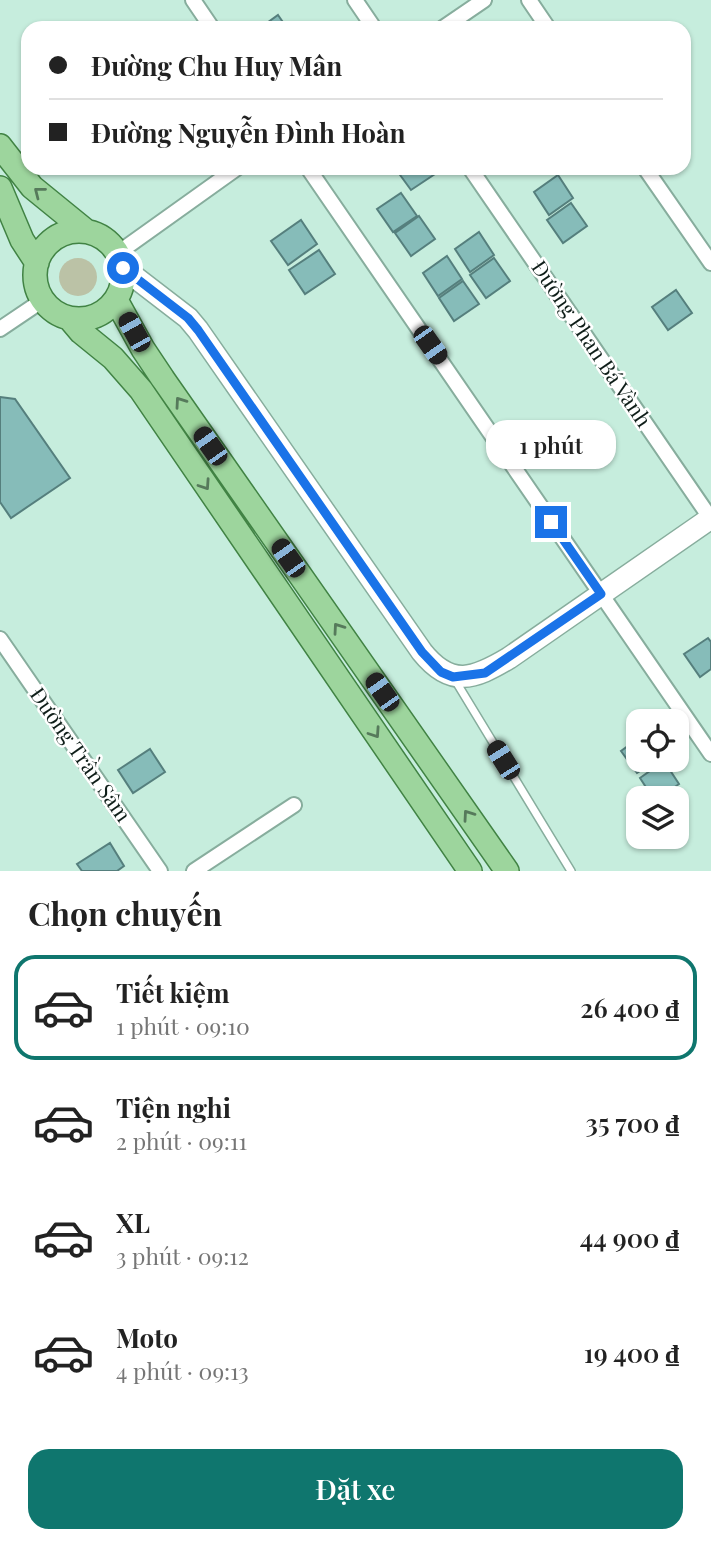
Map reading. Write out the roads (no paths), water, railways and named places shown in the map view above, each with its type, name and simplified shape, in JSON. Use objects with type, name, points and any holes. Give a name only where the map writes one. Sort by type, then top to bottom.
[{"type":"main road","points":[[0,145],[21,173]]},
{"type":"main road","points":[[23,175],[32,187],[86,231],[104,239],[120,261],[124,279],[116,300],[107,310],[96,316],[83,320],[70,319],[60,315],[43,300],[37,289],[37,262],[50,241],[73,231],[86,231]]},
{"type":"main road","points":[[0,188],[22,240],[37,262]]},
{"type":"main road","points":[[116,300],[163,379],[507,871]]},
{"type":"main road","points":[[70,319],[81,332],[113,358],[141,390],[470,871]]},
{"type":"street","points":[[193,0],[207,21]]},
{"type":"street","points":[[355,0],[369,21]]},
{"type":"street","points":[[453,21],[484,0]]},
{"type":"street","points":[[529,0],[543,21]]},
{"type":"street","points":[[228,175],[120,261],[188,318],[198,330],[422,652],[441,672],[453,677],[485,673],[711,519]]},
{"type":"street","points":[[313,175],[711,754]]},
{"type":"street","name":"Đường Phan Bá Vành","points":[[475,175],[711,519]]},
{"type":"street","points":[[650,175],[711,263]]},
{"type":"street","points":[[0,329],[43,300]]},
{"type":"street","name":"Đường Trần Sâm","points":[[0,639],[160,871]]},
{"type":"street","points":[[194,871],[293,805]]},
{"type":"lane","points":[[453,677],[571,871]]}]
